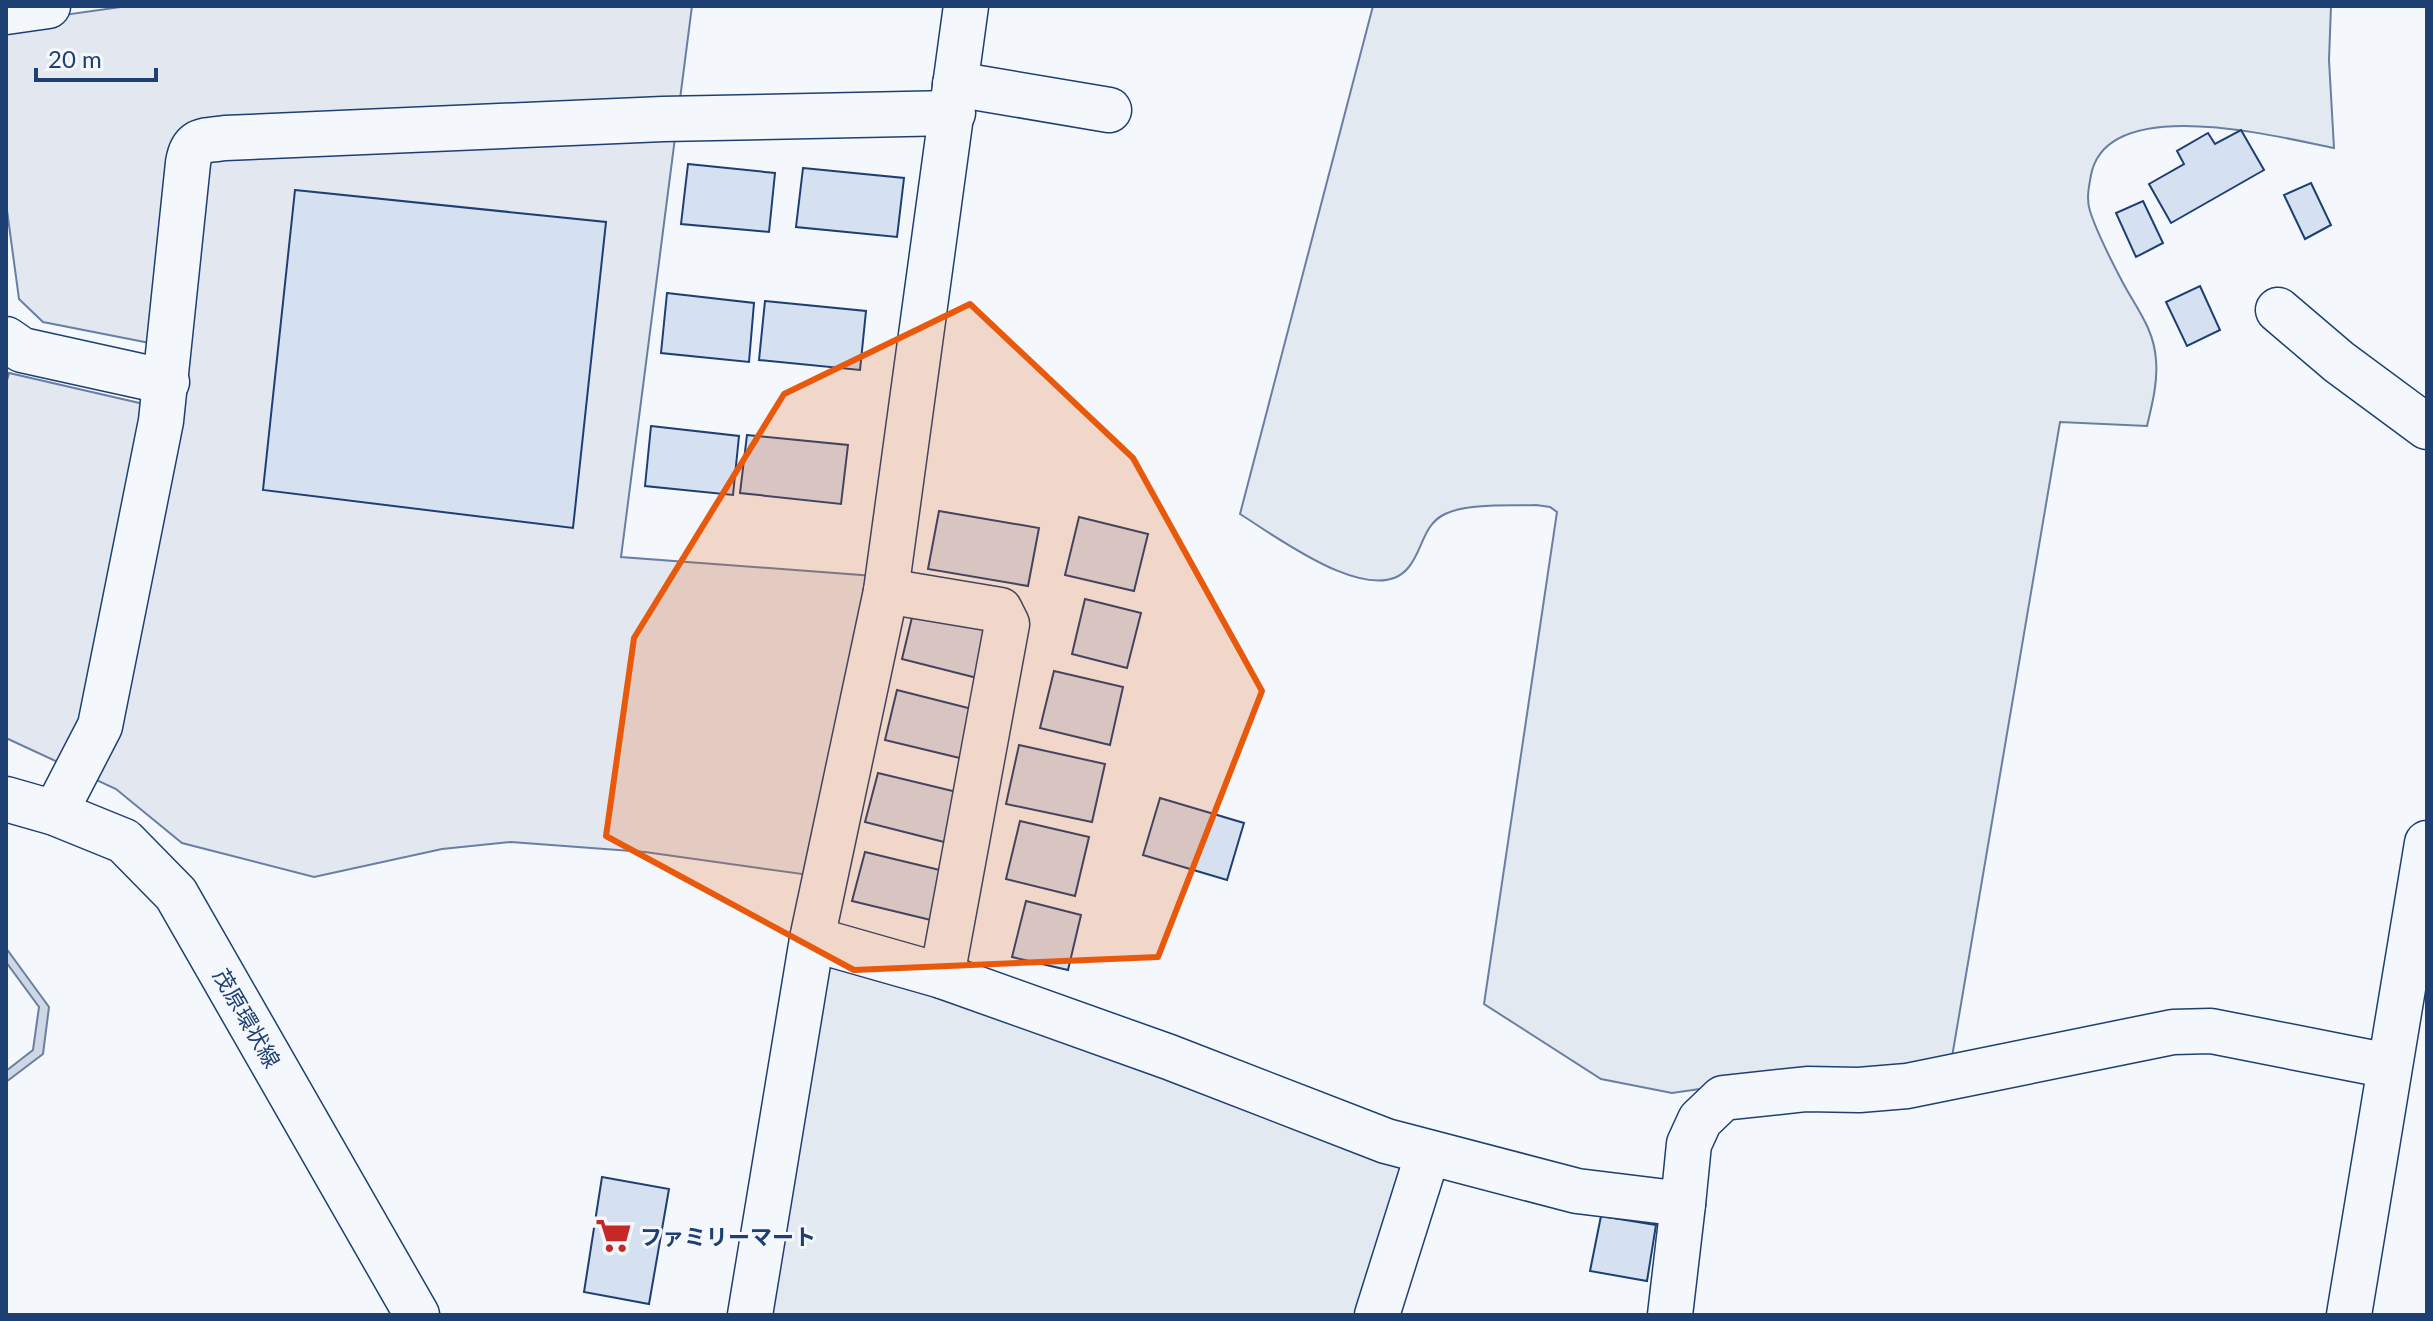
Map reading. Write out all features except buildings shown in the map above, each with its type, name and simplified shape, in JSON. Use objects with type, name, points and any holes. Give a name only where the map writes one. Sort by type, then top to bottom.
[{"type":"street","points":[[6,12],[48,6]]},
{"type":"street","points":[[750,1315],[812,939],[886,591],[966,6]]},
{"type":"street","points":[[55,813],[100,726],[167,382],[188,163],[191,150],[198,142],[663,119],[954,99],[1109,110]]},
{"type":"street","points":[[2278,310],[2339,362],[2427,427]]},
{"type":"street","points":[[6,339],[22,350],[167,382]]},
{"type":"street","points":[[886,591],[1000,610],[1007,624],[942,976]]},
{"type":"street","name":"茂原環状線","points":[[6,799],[55,813],[124,841],[176,894],[417,1315]]},
{"type":"street","points":[[2349,1315],[2427,843]]},
{"type":"street","points":[[812,939],[942,976],[1169,1057],[1386,1141],[1577,1191],[1683,1204]]},
{"type":"street","points":[[1670,1315],[1689,1144],[1700,1120],[1723,1098],[1807,1089],[1859,1090],[1907,1086],[2173,1032],[2211,1031],[2389,1066]]},
{"type":"street","points":[[1377,1315],[1428,1153]]},
{"type":"highlighted area","points":[[970,304],[1133,458],[1262,691],[1158,957],[854,970],[606,836],[634,638],[784,394]]},
{"type":"shaded area","points":[[128,6],[692,6],[621,557],[874,576],[809,875],[645,852],[511,842],[442,849],[314,877],[182,843],[116,789],[6,738],[6,384],[9,373],[144,404],[165,346],[43,322],[19,299],[6,203],[6,23]]},
{"type":"shaded area","points":[[1373,6],[2331,6],[2329,60],[2334,148],[2237,130],[2198,126],[2160,127],[2128,134],[2104,150],[2091,175],[2088,193],[2090,211],[2110,257],[2144,320],[2155,349],[2154,393],[2147,426],[2060,422],[1952,1057],[1924,1064],[1783,1077],[1672,1093],[1601,1079],[1484,1004],[1557,512],[1550,507],[1536,505],[1454,510],[1437,519],[1427,531],[1408,568],[1392,579],[1372,580],[1324,565],[1240,514]]},
{"type":"shaded area","points":[[812,939],[1428,1153],[1377,1315],[757,1315]]},
{"type":"shaded area","points":[[6,948],[49,1007],[43,1054],[6,1082],[6,1071],[33,1050],[39,1007],[6,962]]},
{"type":"place","name":"ファミリーマート","points":[[614,1236]]}]
